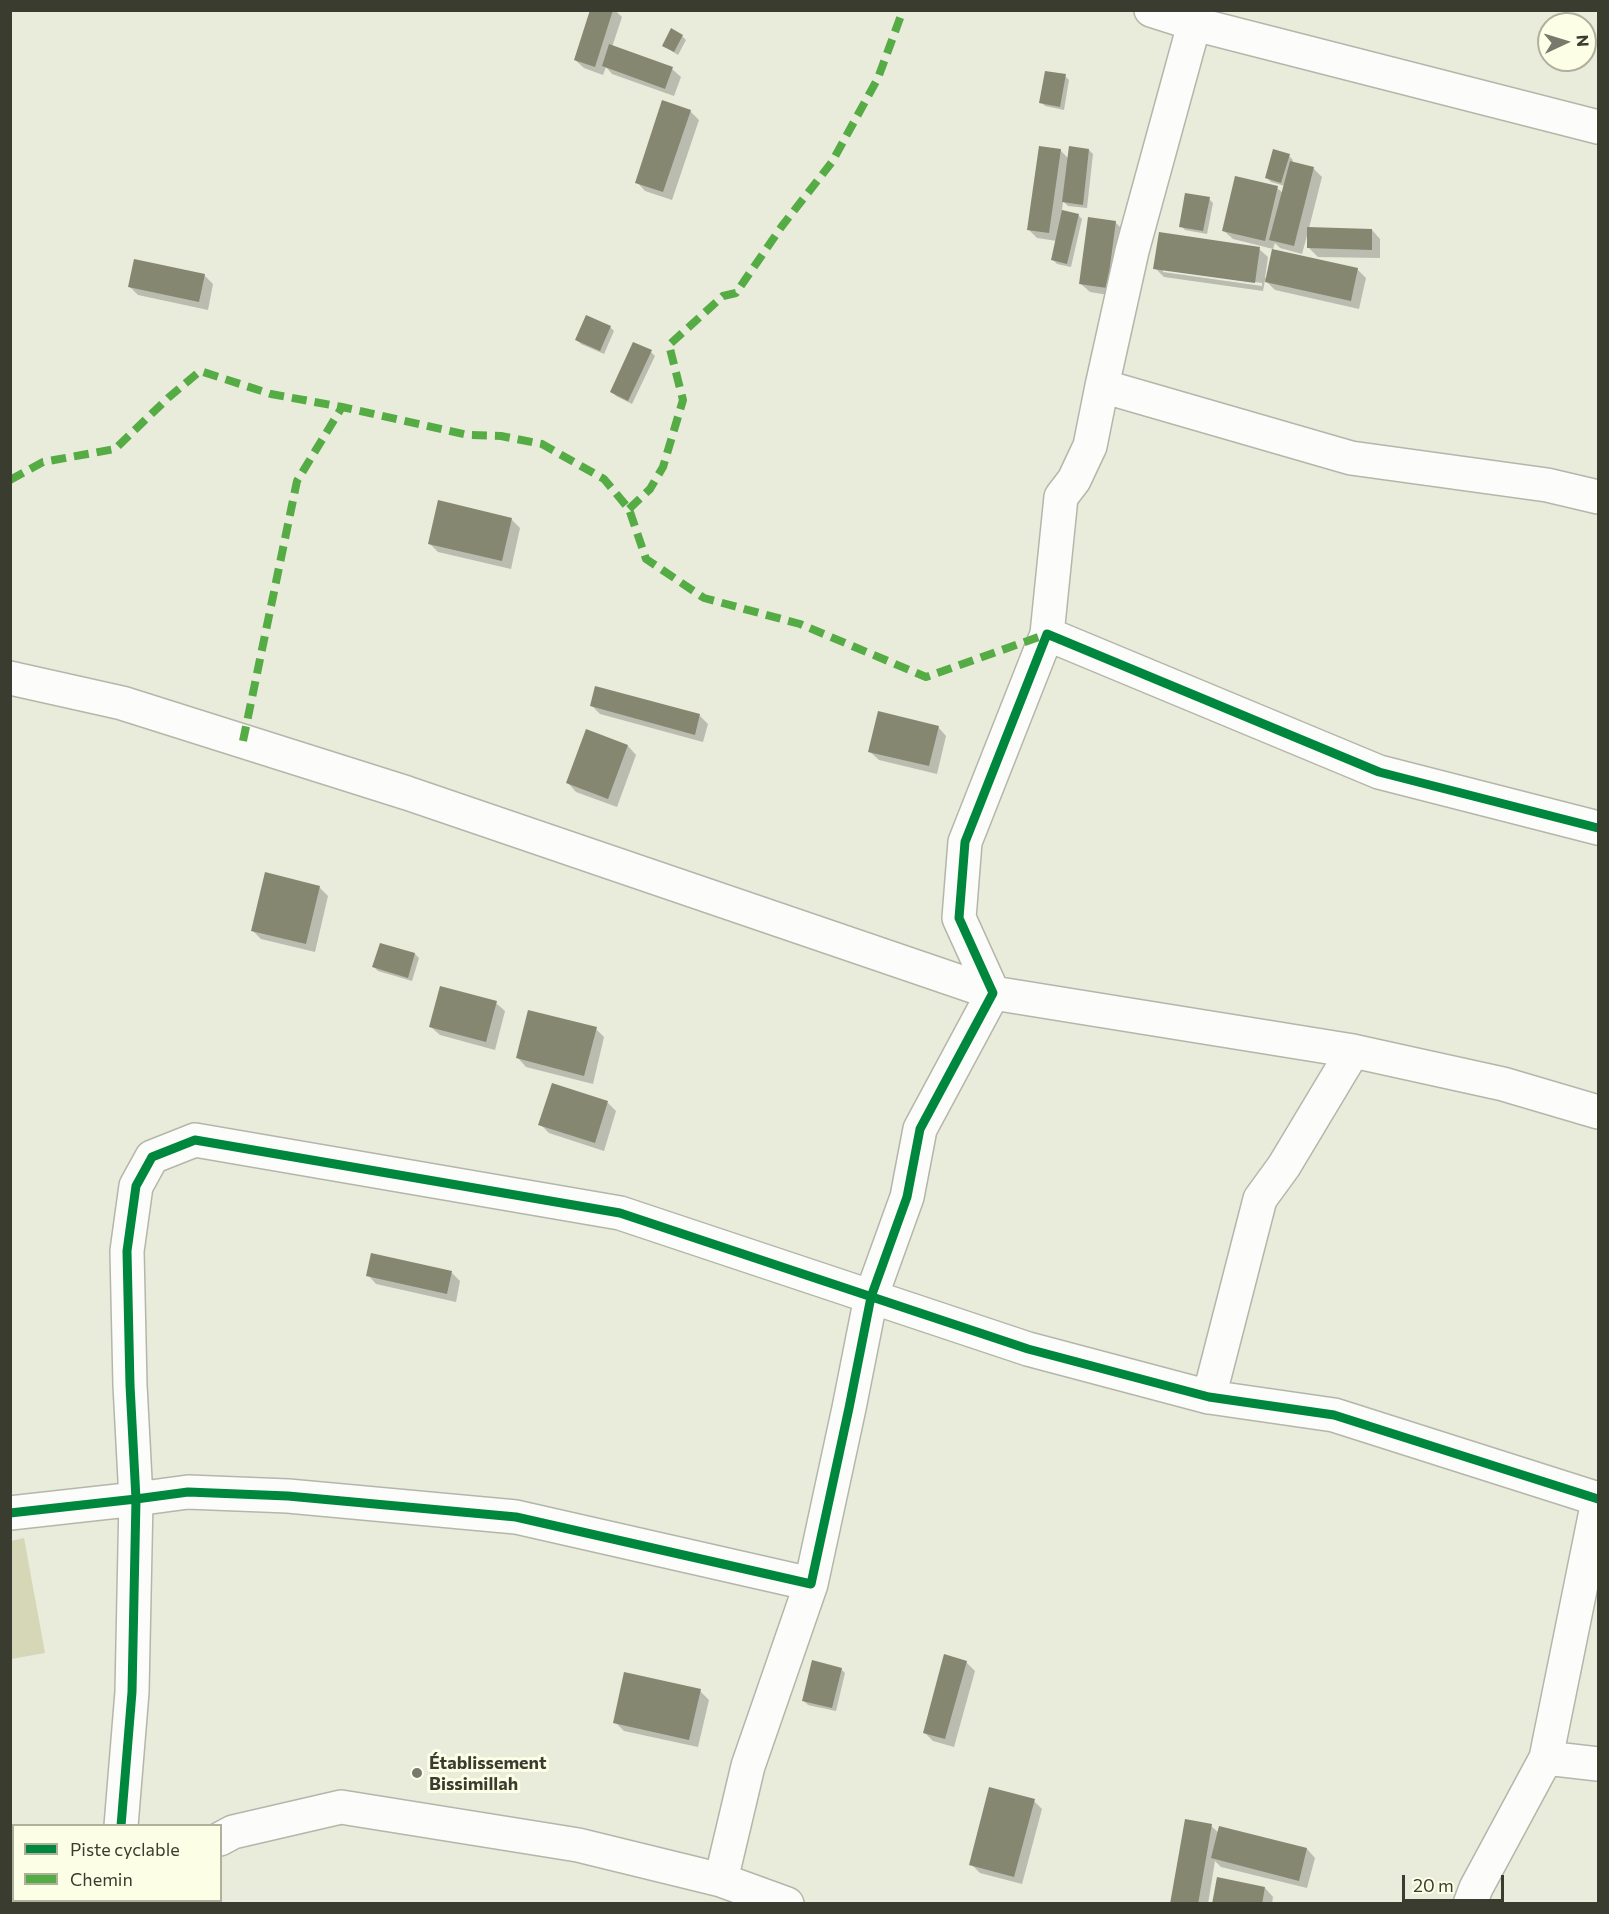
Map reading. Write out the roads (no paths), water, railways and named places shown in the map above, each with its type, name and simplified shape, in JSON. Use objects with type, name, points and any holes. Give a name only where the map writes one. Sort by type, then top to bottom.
[{"type":"street","points":[[1151,10],[1196,17],[1599,127]]},
{"type":"street","points":[[993,993],[959,918],[965,842],[1047,634],[1061,497],[1074,480],[1090,446],[1132,251],[1196,17]]},
{"type":"street","points":[[1102,386],[1351,458],[1547,485],[1599,497]]},
{"type":"street","points":[[1047,634],[1379,772],[1599,828]]},
{"type":"street","points":[[10,678],[122,703],[407,793],[993,993],[1353,1051],[1503,1084],[1599,1112]]},
{"type":"street","points":[[721,1880],[748,1766],[811,1584],[871,1297],[907,1197],[920,1129],[993,993]]},
{"type":"street","points":[[1209,1396],[1260,1199],[1284,1166],[1353,1051]]},
{"type":"street","points":[[121,1824],[132,1692],[136,1499],[130,1385],[127,1251],[136,1186],[152,1157],[195,1140],[620,1213],[1028,1349],[1209,1396],[1334,1415],[1599,1500],[1546,1758],[1476,1888],[1470,1904]]},
{"type":"street","points":[[10,1513],[188,1492],[288,1496],[516,1517],[811,1584]]},
{"type":"street","points":[[1546,1758],[1599,1764]]},
{"type":"street","points":[[222,1838],[233,1832],[341,1807],[578,1845],[721,1880],[787,1904]]},
{"type":"place","name":"Établissement Bissimillah","points":[[417,1773]]}]
